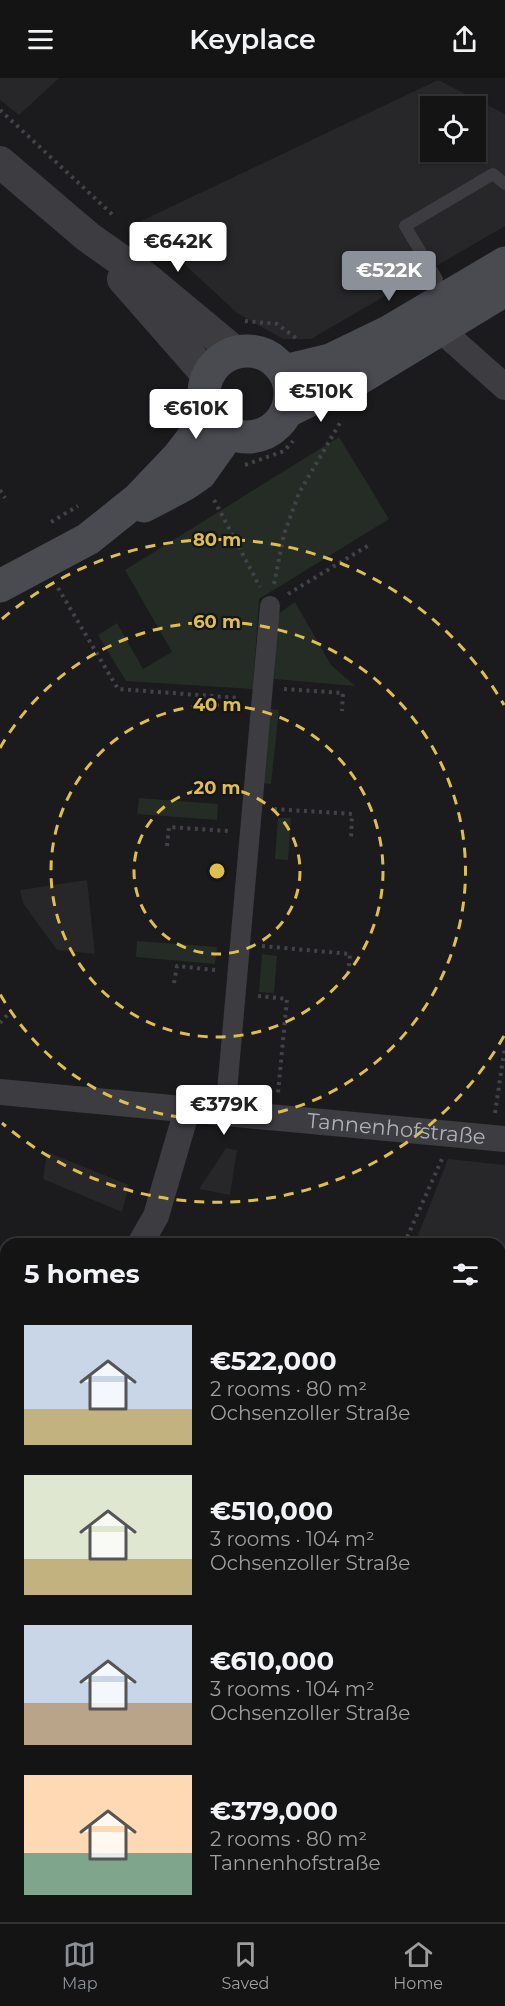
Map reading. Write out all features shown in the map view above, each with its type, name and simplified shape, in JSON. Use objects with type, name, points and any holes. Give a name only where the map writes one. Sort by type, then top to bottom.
[{"type":"main road","points":[[286,412],[318,396],[347,386],[505,263]]},
{"type":"main road","points":[[284,371],[330,360],[390,332],[438,317],[505,290]]},
{"type":"main road","points":[[239,337],[249,350],[263,353],[275,360],[284,371],[289,384],[290,398],[286,412],[279,423],[255,436],[242,436],[229,433],[215,423],[206,408],[204,398],[208,376],[239,337]]},
{"type":"main road","points":[[0,585],[88,539],[138,499],[178,457],[194,436],[206,408]]},
{"type":"main road","points":[[106,526],[184,485],[200,474],[229,433]]},
{"type":"street","points":[[0,162],[88,237],[146,278],[239,337]]},
{"type":"street","points":[[88,237],[208,376]]},
{"type":"street","points":[[438,317],[505,387]]},
{"type":"street","points":[[225,1114],[270,606]]},
{"type":"street","name":"Tannenhofstraße","points":[[0,1092],[505,1139]]},
{"type":"street","points":[[143,1238],[156,1216],[187,1110]]},
{"type":"lane","points":[[438,317],[437,279],[405,226],[493,174],[505,184]]},
{"type":"path","points":[[0,110],[119,221]]},
{"type":"path","points":[[239,337],[277,324],[303,344]]},
{"type":"path","points":[[270,606],[284,534],[299,493],[348,408],[336,390]]},
{"type":"path","points":[[200,474],[270,606]]},
{"type":"path","points":[[0,490],[5,498]]},
{"type":"path","points":[[47,524],[78,505]]},
{"type":"path","points":[[270,606],[369,544]]},
{"type":"path","points":[[44,564],[118,689],[343,693],[342,711]]},
{"type":"path","points":[[252,808],[352,814],[351,840]]},
{"type":"path","points":[[167,846],[169,827],[250,832]]},
{"type":"path","points":[[240,944],[351,954],[348,976]]},
{"type":"path","points":[[174,983],[177,966],[238,973]]},
{"type":"path","points":[[236,994],[288,999],[275,1118]]},
{"type":"path","points":[[0,1023],[10,1012]]},
{"type":"path","points":[[500,1084],[505,1046]]},
{"type":"path","points":[[407,1238],[453,1133]]},
{"type":"shaded area","points":[[0,78],[59,78],[19,115],[0,100]]},
{"type":"shaded area","points":[[438,80],[470,96],[420,96],[420,162],[486,162],[486,104],[505,114],[505,226],[311,339],[283,339],[237,313],[139,222]]},
{"type":"shaded area","points":[[339,437],[389,519],[259,599],[253,689],[126,681],[98,635],[117,623],[143,669],[172,652],[125,570]]},
{"type":"shaded area","points":[[295,602],[331,665],[355,686],[274,679],[278,614]]},
{"type":"shaded area","points":[[268,709],[279,710],[271,784],[261,783]]},
{"type":"shaded area","points":[[139,798],[218,804],[217,820],[137,814]]},
{"type":"shaded area","points":[[278,818],[291,818],[288,860],[275,859]]},
{"type":"shaded area","points":[[87,880],[95,954],[57,950],[23,903],[20,890]]},
{"type":"shaded area","points":[[137,941],[217,947],[215,964],[136,957]]},
{"type":"shaded area","points":[[262,954],[277,956],[274,993],[259,992]]},
{"type":"shaded area","points":[[226,1148],[237,1150],[230,1195],[199,1189]]},
{"type":"shaded area","points":[[47,1152],[129,1185],[122,1212],[43,1179]]},
{"type":"shaded area","points":[[448,1159],[505,1165],[505,1238],[417,1238]]}]
